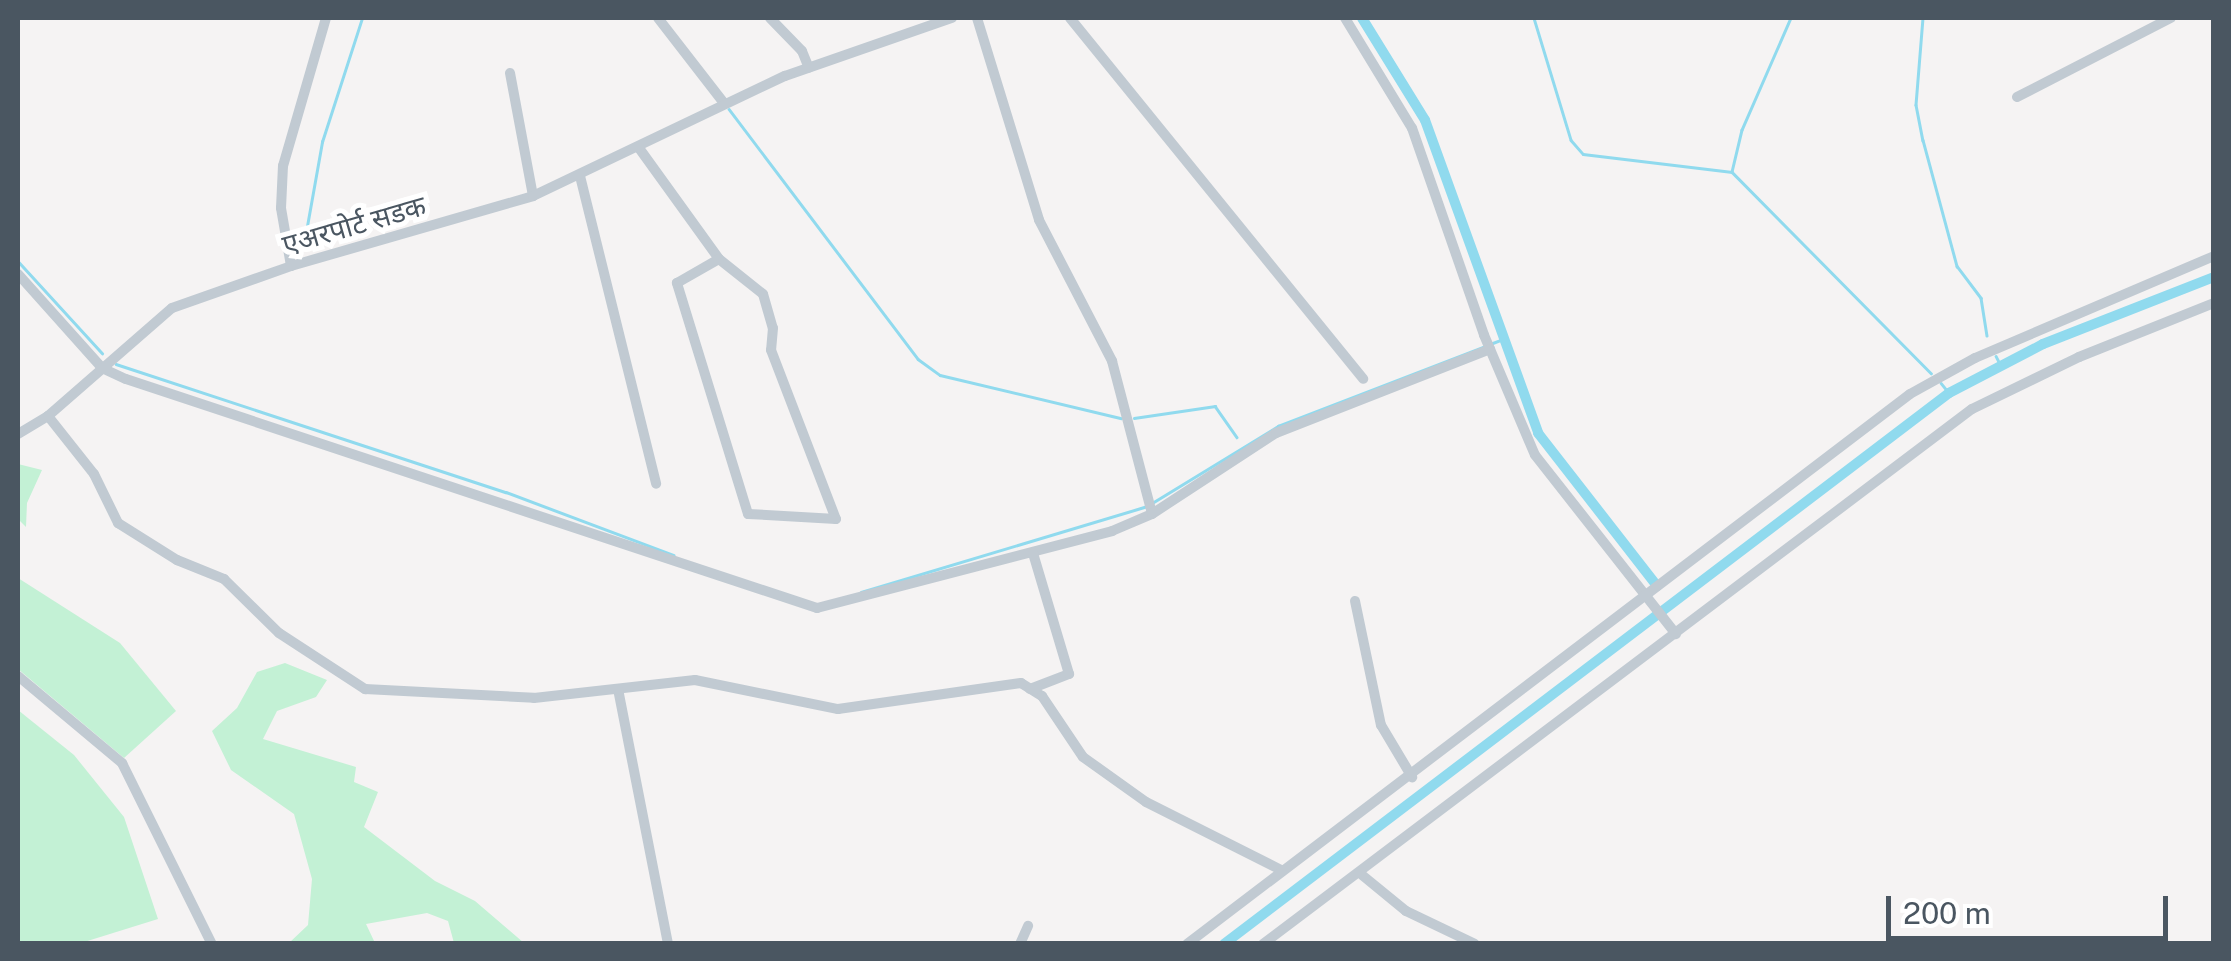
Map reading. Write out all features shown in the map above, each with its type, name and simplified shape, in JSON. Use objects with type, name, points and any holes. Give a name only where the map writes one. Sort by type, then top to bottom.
[{"type":"street","points":[[292,266],[282,208],[283,166],[326,18]]},
{"type":"street","points":[[658,18],[726,102]]},
{"type":"street","points":[[770,18],[802,50],[809,68]]},
{"type":"street","name":"एअरपोर्ट सडक","points":[[18,434],[48,416],[172,308],[292,266],[533,196],[639,148],[726,102],[952,18]]},
{"type":"street","points":[[976,18],[1039,220],[1112,361],[1152,514]]},
{"type":"street","points":[[1070,18],[1363,380]]},
{"type":"street","points":[[1344,18],[1412,128],[1488,343],[1535,455],[1673,630]]},
{"type":"street","points":[[2017,97],[2170,18]]},
{"type":"street","points":[[510,72],[533,196]]},
{"type":"street","points":[[639,148],[718,259],[763,294],[773,328],[771,350],[836,519],[748,514],[677,283],[718,259]]},
{"type":"street","points":[[580,176],[656,484]]},
{"type":"street","points":[[1187,944],[1649,598],[1910,394],[1974,358],[2214,256]]},
{"type":"street","points":[[18,274],[102,368],[516,503],[795,606],[834,607],[1033,553],[1152,514],[1276,434],[1488,343]]},
{"type":"street","points":[[1263,944],[1362,875],[1673,630],[1972,409],[2214,303]]},
{"type":"street","points":[[48,416],[94,474],[118,524],[224,580],[279,633],[365,689],[534,698],[695,680],[838,709],[944,689],[1021,683],[1030,689],[1082,757],[1146,802],[1282,870]]},
{"type":"street","points":[[1030,689],[1070,674],[1033,553]]},
{"type":"street","points":[[1355,601],[1381,724],[1412,777]]},
{"type":"street","points":[[18,676],[122,763],[212,944]]},
{"type":"street","points":[[618,688],[668,944]]},
{"type":"street","points":[[1362,875],[1406,912],[1475,944]]},
{"type":"street","points":[[1020,944],[1028,926]]},
{"type":"green space","points":[[18,464],[42,470],[27,503],[26,527],[18,519]]},
{"type":"green space","points":[[18,578],[120,643],[176,711],[124,758],[18,669]]},
{"type":"green space","points":[[285,663],[327,680],[316,697],[277,711],[263,739],[356,767],[354,782],[378,792],[364,827],[435,881],[475,901],[524,943],[454,943],[448,921],[427,913],[366,924],[375,943],[289,943],[308,925],[312,879],[294,814],[231,770],[212,731],[237,708],[257,672]]},
{"type":"green space","points":[[18,710],[74,755],[124,817],[158,919],[81,943],[18,943]]},
{"type":"waterway","points":[[304,243],[322,142],[362,18]]},
{"type":"waterway","points":[[1362,18],[1425,120],[1538,433],[1657,586]]},
{"type":"waterway","points":[[1534,18],[1571,140],[1583,154],[1732,172]]},
{"type":"waterway","points":[[1791,18],[1742,130],[1732,172],[1931,373]]},
{"type":"waterway","points":[[1923,18],[1916,105],[1923,140],[1957,266],[1981,298],[1987,336]]},
{"type":"waterway","points":[[729,109],[918,359],[940,375],[1121,418]]},
{"type":"waterway","points":[[18,261],[102,353]]},
{"type":"waterway","points":[[1224,944],[1949,393],[2043,344],[2214,277]]},
{"type":"waterway","points":[[1490,344],[1503,339]]},
{"type":"waterway","points":[[1152,503],[1278,426],[1483,347]]},
{"type":"waterway","points":[[1996,356],[2001,366]]},
{"type":"waterway","points":[[116,364],[506,492],[674,555]]},
{"type":"waterway","points":[[1941,383],[1949,393]]},
{"type":"waterway","points":[[1134,418],[1215,406],[1237,437]]},
{"type":"waterway","points":[[861,592],[1145,507]]}]
